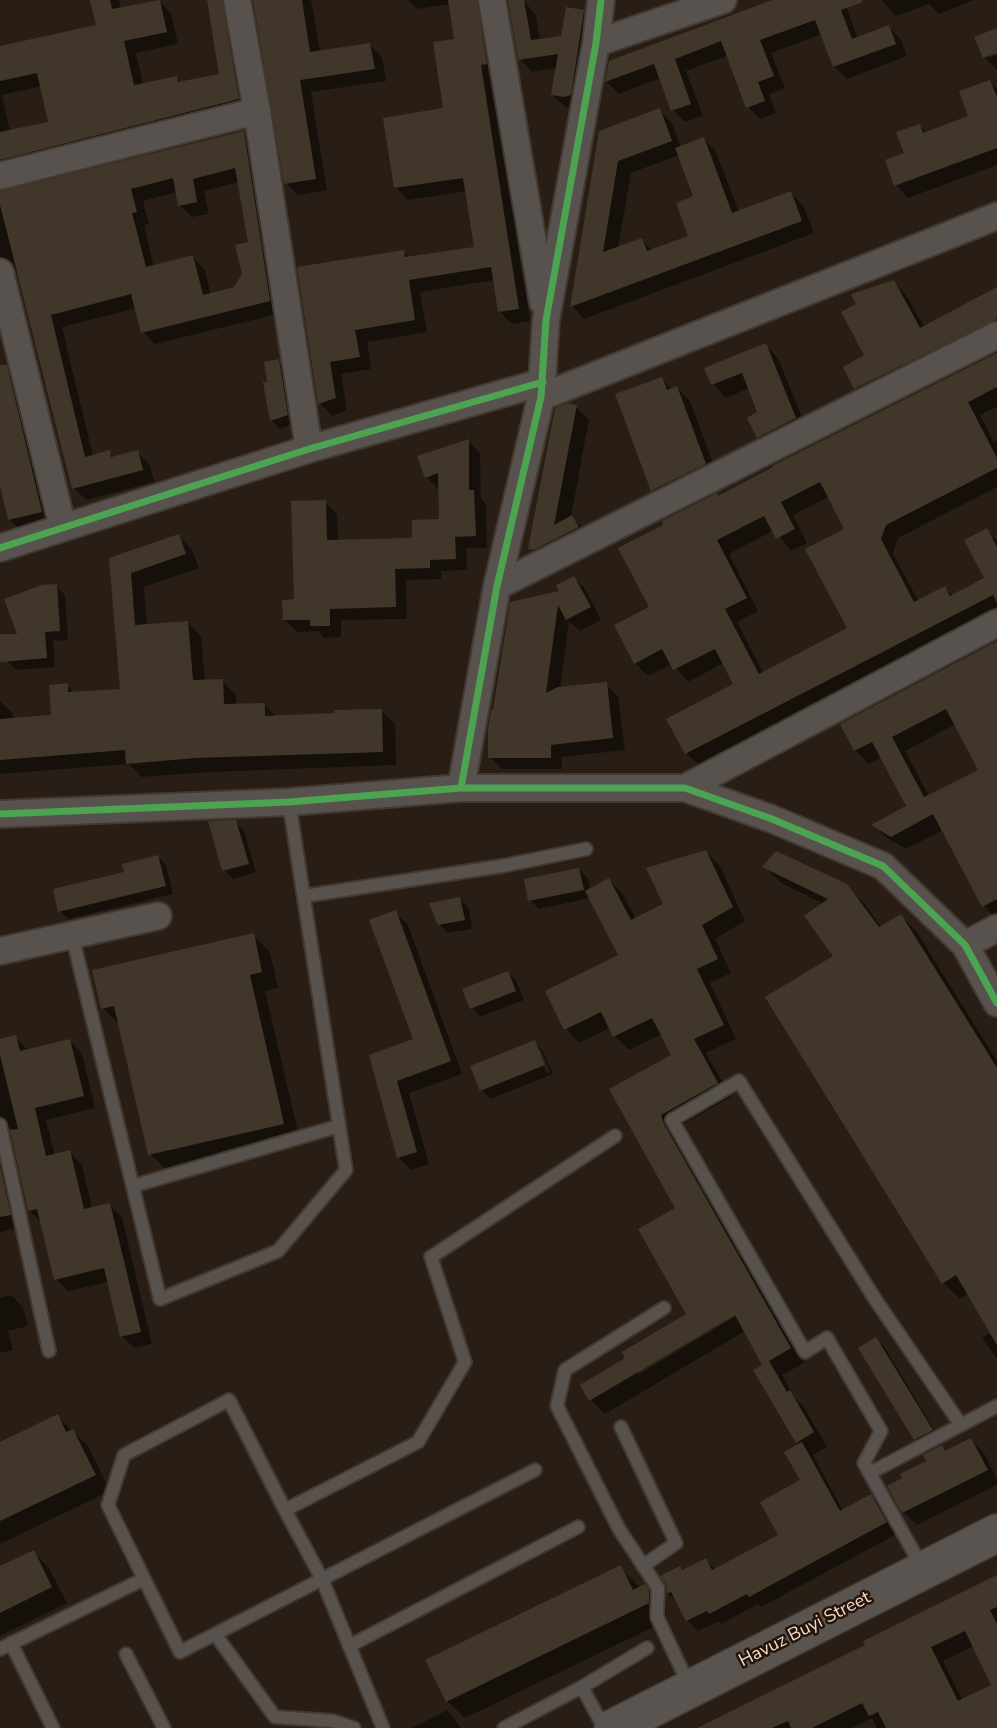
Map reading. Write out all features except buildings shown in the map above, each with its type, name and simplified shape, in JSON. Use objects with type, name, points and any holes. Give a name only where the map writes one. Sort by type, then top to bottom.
[{"type":"main road","name":"Havuz Buyi Street","points":[[613,1728],[997,1533]]},
{"type":"street","points":[[237,0],[257,111],[309,449]]},
{"type":"street","points":[[492,0],[546,320]]},
{"type":"street","points":[[461,788],[497,586],[542,389],[546,320],[596,43],[601,0]]},
{"type":"street","points":[[596,43],[723,0]]},
{"type":"street","points":[[0,176],[257,111]]},
{"type":"street","points":[[0,548],[309,449],[542,389],[997,216]]},
{"type":"street","points":[[0,272],[63,528]]},
{"type":"street","points":[[497,586],[997,335]]},
{"type":"street","points":[[685,788],[997,623]]},
{"type":"street","points":[[0,814],[289,802],[461,788],[685,788],[772,819],[883,866],[965,945],[997,1003]]},
{"type":"street","points":[[0,951],[158,916]]},
{"type":"street","points":[[965,945],[997,928]]},
{"type":"lane","points":[[72,935],[160,1299],[278,1251],[346,1170],[289,802]]},
{"type":"lane","points":[[304,896],[502,866],[586,849]]},
{"type":"lane","points":[[924,1569],[864,1462],[881,1431],[827,1338],[805,1352],[672,1120],[739,1081],[875,1299],[961,1425]]},
{"type":"lane","points":[[0,1125],[49,1351]]},
{"type":"lane","points":[[133,1186],[340,1126]]},
{"type":"lane","points":[[285,1510],[418,1442],[465,1362],[431,1257],[615,1136]]},
{"type":"lane","points":[[664,1308],[565,1370],[557,1406],[619,1530],[658,1588],[657,1617],[691,1688]]},
{"type":"lane","points":[[383,1728],[322,1579],[229,1400],[124,1455],[108,1505],[180,1652],[322,1579],[535,1470]]},
{"type":"lane","points":[[870,1473],[997,1406]]},
{"type":"lane","points":[[621,1427],[676,1543],[643,1566]]},
{"type":"lane","points":[[349,1646],[578,1527]]},
{"type":"lane","points":[[53,1728],[6,1646],[144,1578]]},
{"type":"lane","points":[[215,1634],[275,1717],[333,1721],[355,1728]]},
{"type":"lane","points":[[504,1728],[582,1687],[647,1648]]},
{"type":"lane","points":[[125,1654],[164,1728]]},
{"type":"lane","points":[[582,1687],[604,1728]]},
{"type":"cycle path","points":[[461,788],[497,586],[541,397],[546,320],[596,43],[601,0]]},
{"type":"cycle path","points":[[0,548],[309,449],[543,382]]},
{"type":"cycle path","points":[[0,814],[289,802],[461,788],[685,788],[772,819],[883,866],[965,945],[997,1003]]}]
